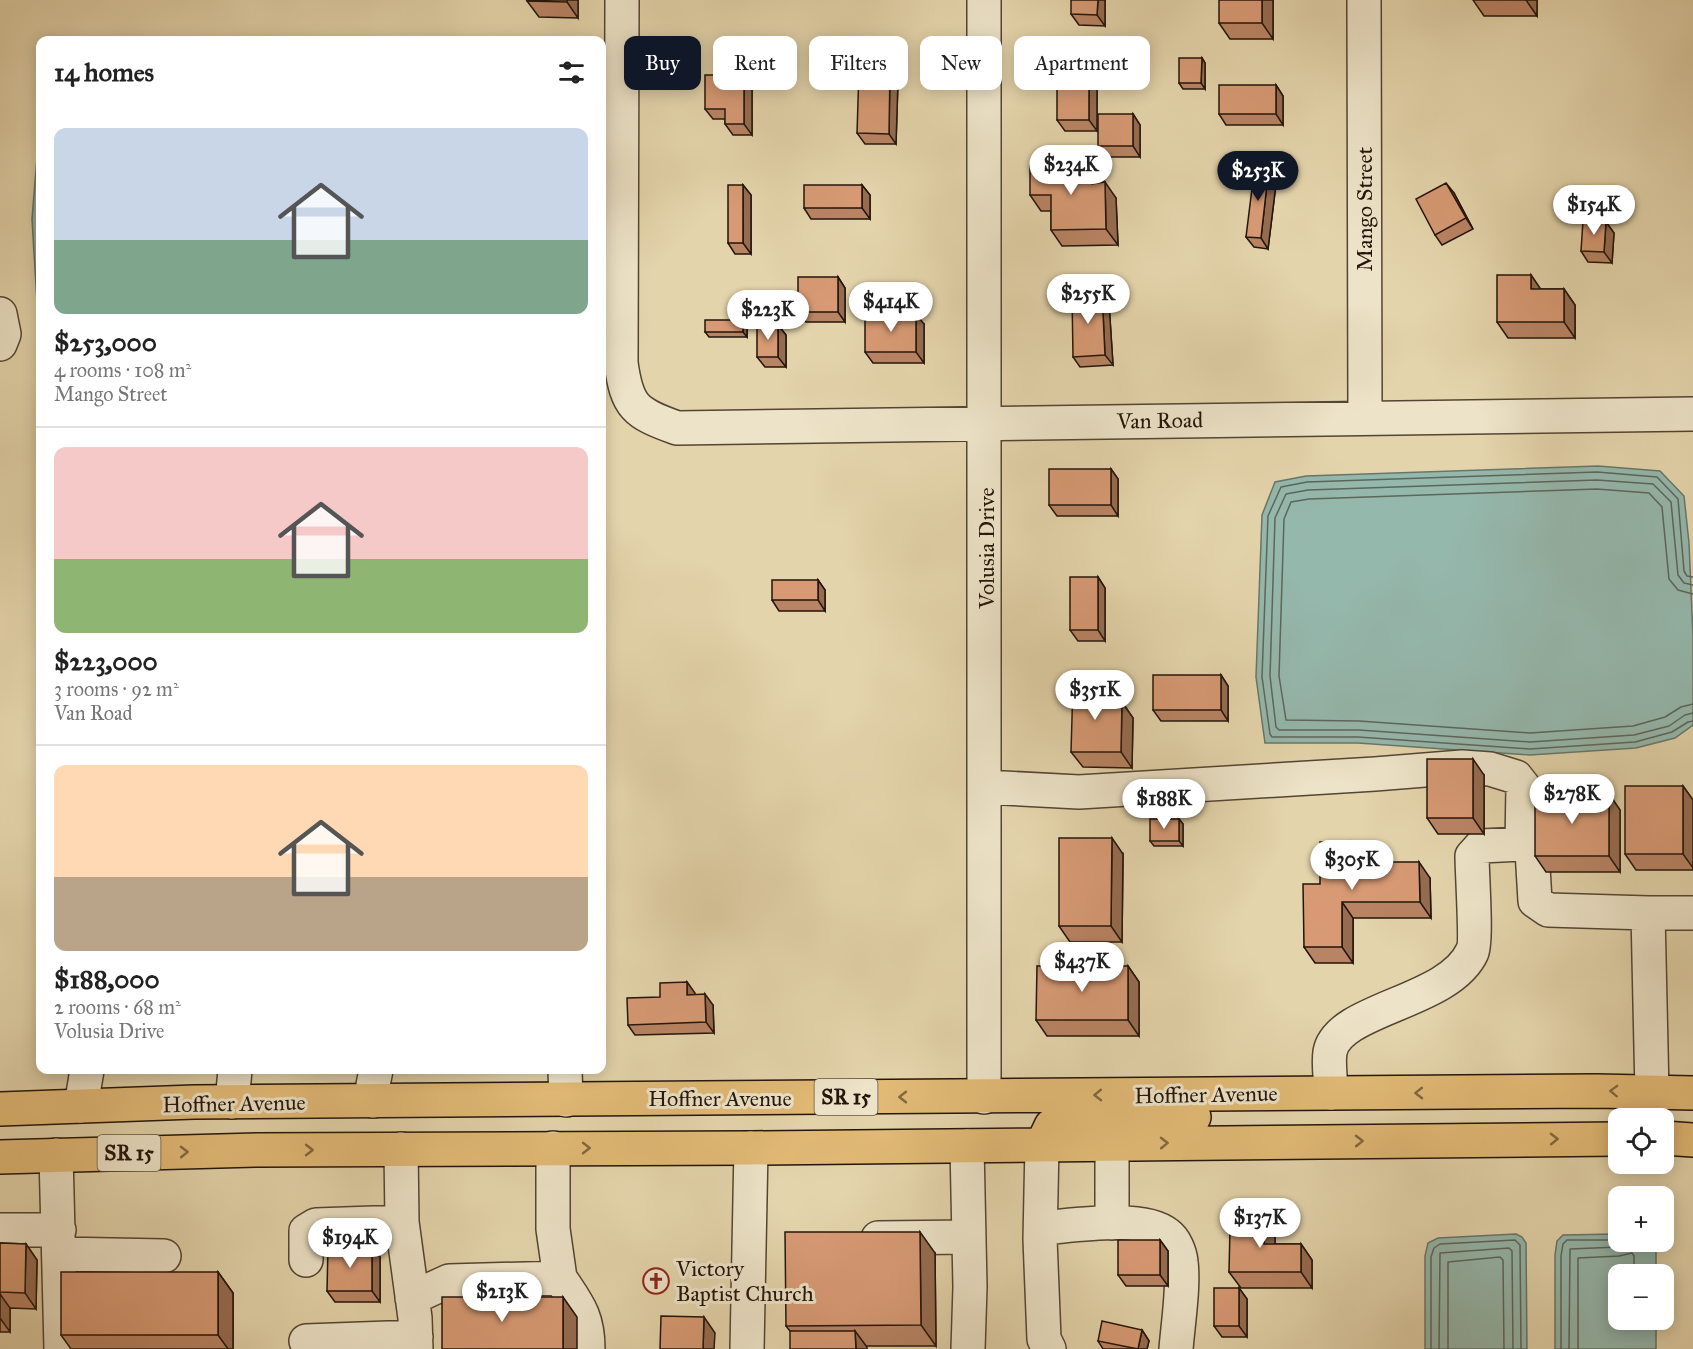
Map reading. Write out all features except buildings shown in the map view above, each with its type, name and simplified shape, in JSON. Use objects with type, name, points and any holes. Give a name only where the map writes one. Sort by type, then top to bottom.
[{"type":"main road","name":"Hoffner Avenue","points":[[0,1109],[232,1102],[375,1085],[566,1085],[984,1096],[1596,1091],[1693,1093]]},
{"type":"main road","points":[[401,1149],[434,1130],[512,1128],[544,1114],[566,1085]]},
{"type":"main road","points":[[1042,1145],[1051,1126],[1071,1120],[1291,1115],[1331,1093]]},
{"type":"main road","points":[[751,1148],[787,1128],[921,1128],[958,1125],[971,1118],[984,1096]]},
{"type":"main road","points":[[56,1155],[85,1130],[107,1123],[216,1115],[232,1102]]},
{"type":"main road","name":"SR 15","points":[[0,1156],[401,1149],[751,1148],[1608,1139]]},
{"type":"main road","points":[[1674,1139],[1693,1140]]},
{"type":"street","name":"Van Road","points":[[622,0],[621,363],[624,388],[633,406],[651,419],[677,428],[1693,414]]},
{"type":"street","name":"Volusia Drive","points":[[984,0],[986,422],[984,1096]]},
{"type":"street","name":"Mango Street","points":[[1364,0],[1365,417]]},
{"type":"street","points":[[0,314],[4,334],[0,344]]},
{"type":"street","points":[[985,787],[1079,792],[1462,767],[1490,769],[1516,777],[1523,786],[1522,844]]},
{"type":"street","points":[[1331,1093],[1330,1051],[1340,1034],[1355,1023],[1437,988],[1461,968],[1473,951],[1472,856],[1481,846],[1522,844],[1532,850],[1535,901],[1548,910],[1693,913]]},
{"type":"street","points":[[1648,913],[1652,1092]]},
{"type":"street","points":[[81,1107],[86,1074]]},
{"type":"street","points":[[232,1102],[235,1074]]},
{"type":"street","points":[[1112,1144],[1112,1223]]},
{"type":"street","points":[[1042,1145],[1041,1228],[1044,1339],[1049,1349]]},
{"type":"street","points":[[967,1146],[968,1349]]},
{"type":"street","points":[[553,1148],[553,1229],[560,1278],[583,1311],[588,1335],[588,1349]]},
{"type":"street","points":[[747,1349],[751,1148]]},
{"type":"street","points":[[306,1341],[416,1343],[402,1222],[401,1149]]},
{"type":"street","points":[[56,1155],[61,1349]]},
{"type":"street","points":[[306,1260],[306,1231],[316,1225],[402,1222]]},
{"type":"street","points":[[1041,1228],[1123,1222],[1156,1228],[1167,1234],[1175,1244],[1181,1262],[1176,1349]]},
{"type":"street","points":[[0,1230],[59,1242],[164,1256]]},
{"type":"street","points":[[851,1238],[969,1236]]},
{"type":"street","points":[[412,1298],[449,1281],[560,1278]]},
{"type":"water","points":[[36,170],[36,285],[32,219]]},
{"type":"water","points":[[1598,466],[1660,471],[1684,496],[1689,543],[1693,637],[1693,725],[1675,738],[1636,748],[1530,755],[1358,743],[1265,743],[1256,677],[1262,515],[1275,482],[1306,476]]},
{"type":"water","points":[[1516,1234],[1526,1243],[1527,1349],[1425,1349],[1425,1256],[1428,1243],[1438,1238]]},
{"type":"water","points":[[1608,1234],[1608,1252],[1656,1252],[1656,1264],[1608,1264],[1608,1330],[1656,1330],[1656,1349],[1555,1349],[1555,1255],[1557,1241],[1563,1235]]},
{"type":"place","name":"Victory Baptist Church","points":[[656,1281]]}]
